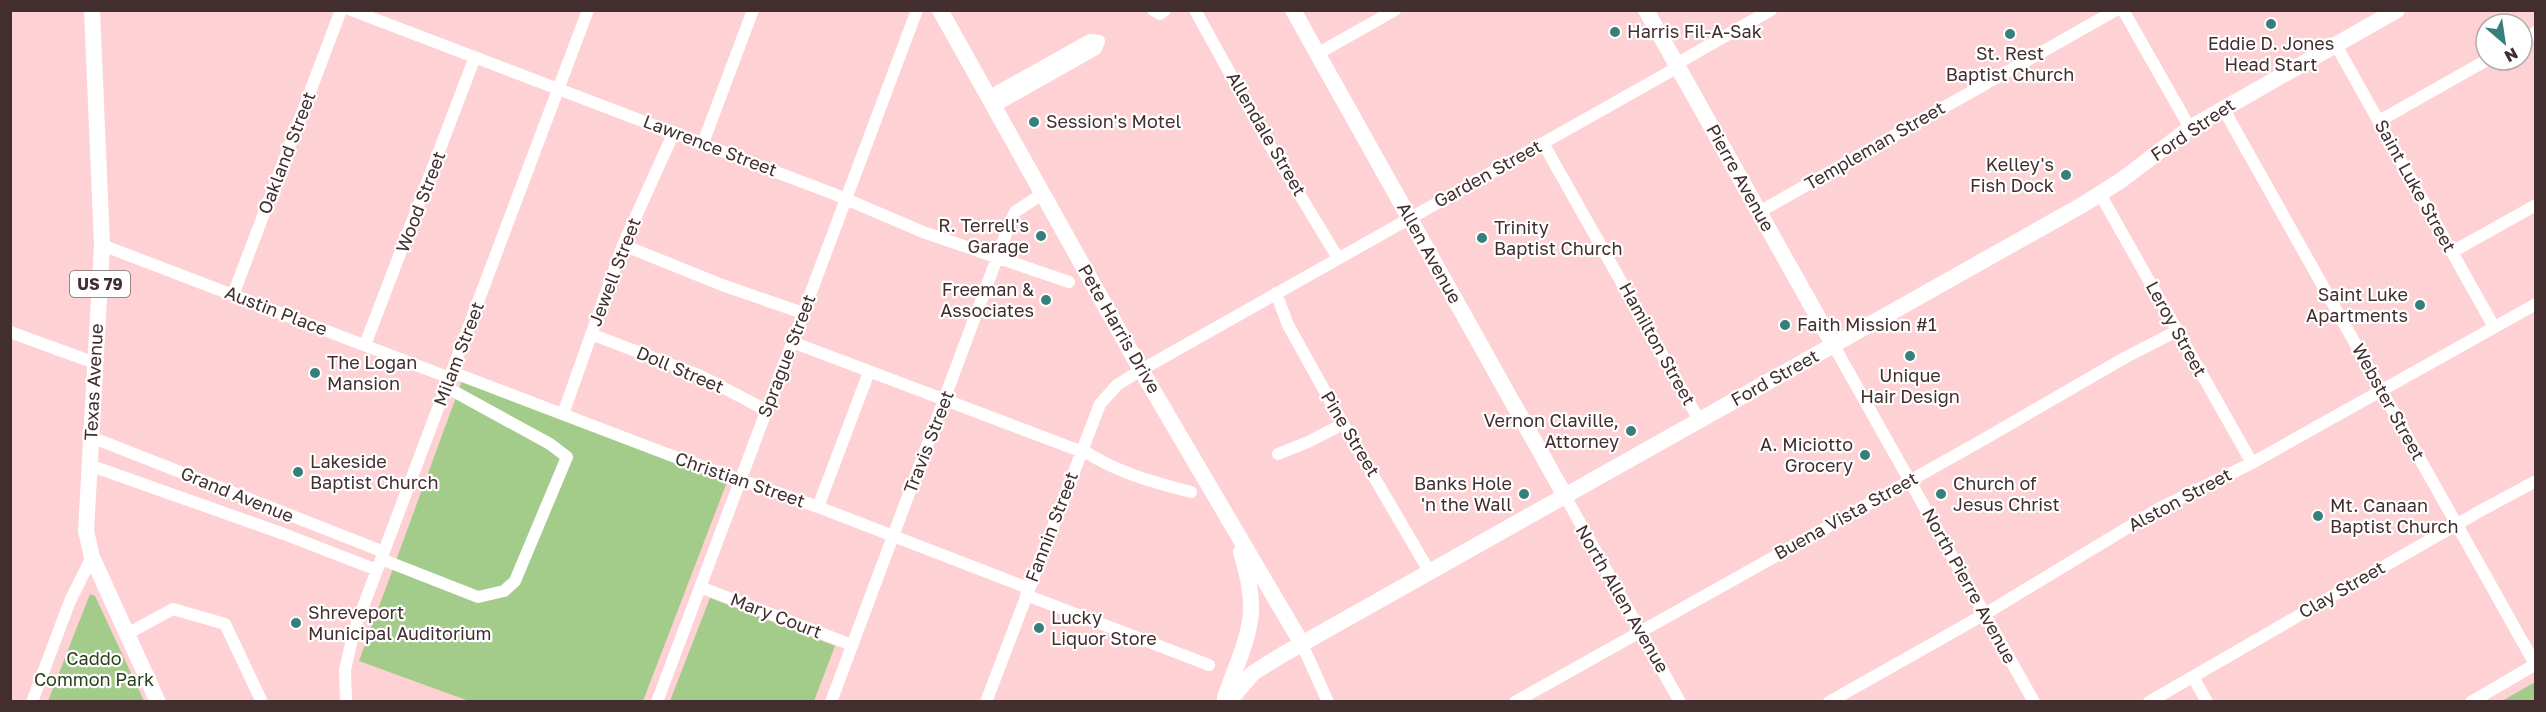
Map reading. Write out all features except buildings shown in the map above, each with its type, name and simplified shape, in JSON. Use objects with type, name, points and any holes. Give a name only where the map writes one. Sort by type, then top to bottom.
[{"type":"main road","name":"Texas Avenue","points":[[92,10],[102,245],[86,531],[92,557],[158,702]]},
{"type":"main road","name":"Pete Harris Drive","points":[[940,10],[1141,370],[1302,644]]},
{"type":"main road","name":"Allen Avenue","points":[[1293,10],[1564,495]]},
{"type":"main road","name":"Pierre Avenue","points":[[1646,10],[1834,346]]},
{"type":"main road","name":"Ford Street","points":[[1226,702],[1254,673],[1302,644],[2100,194],[2190,128],[2397,10]]},
{"type":"main road","points":[[1226,702],[1245,641],[1251,612],[1249,579],[1235,531]]},
{"type":"street","name":"Oakland Street","points":[[234,295],[341,10]]},
{"type":"street","name":"Lawrence Street","points":[[351,10],[703,143],[846,199],[887,218],[1069,282]]},
{"type":"street","name":"Milam Street","points":[[346,702],[345,670],[350,644],[588,10]]},
{"type":"street","points":[[703,143],[753,10]]},
{"type":"street","name":"Sprague Street","points":[[657,702],[917,10]]},
{"type":"street","points":[[1153,10],[1156,14],[1165,10]]},
{"type":"street","name":"Allendale Street","points":[[1195,10],[1269,144],[1338,258]]},
{"type":"street","points":[[1317,54],[1395,10]]},
{"type":"street","name":"Garden Street","points":[[1141,370],[1677,66],[1771,10]]},
{"type":"street","name":"Templeman Street","points":[[1759,212],[2116,10]]},
{"type":"street","points":[[2123,10],[2190,128]]},
{"type":"street","points":[[1090,40],[1099,41],[1096,49],[991,102],[1090,40]]},
{"type":"street","name":"Saint Luke Street","points":[[2336,45],[2494,327]]},
{"type":"street","name":"Wood Street","points":[[365,345],[475,57]]},
{"type":"street","points":[[2379,121],[2474,67]]},
{"type":"street","name":"Webster Street","points":[[2223,108],[2535,664]]},
{"type":"street","name":"Jewell Street","points":[[563,414],[623,245],[674,132]]},
{"type":"street","name":"Hamilton Street","points":[[1543,142],[1699,420]]},
{"type":"street","name":"Travis Street","points":[[831,702],[1015,212],[1042,194]]},
{"type":"street","name":"Leroy Street","points":[[2100,194],[2252,463]]},
{"type":"street","points":[[2452,252],[2535,206]]},
{"type":"street","name":"Austin Place","points":[[102,245],[449,379]]},
{"type":"street","points":[[623,245],[713,282],[803,313]]},
{"type":"street","name":"Pine Street","points":[[1276,293],[1288,325],[1429,571]]},
{"type":"street","name":"Alston Street","points":[[1829,702],[1985,614],[2142,519],[2252,463],[2535,304]]},
{"type":"street","points":[[10,332],[95,363]]},
{"type":"street","name":"Buena Vista Street","points":[[1515,702],[2126,357],[2177,332]]},
{"type":"street","name":"Doll Street","points":[[591,334],[700,376],[766,410]]},
{"type":"street","points":[[792,342],[1081,450],[1137,477],[1191,492]]},
{"type":"street","name":"North Pierre Avenue","points":[[1834,346],[2034,702]]},
{"type":"street","name":"Fannin Street","points":[[986,702],[1100,404],[1141,370]]},
{"type":"street","points":[[818,507],[869,372]]},
{"type":"street","points":[[381,561],[478,597],[504,591],[515,581],[567,457],[449,379]]},
{"type":"street","name":"Christian Street","points":[[449,379],[563,414],[818,507],[1209,665]]},
{"type":"street","points":[[1278,453],[1308,442],[1343,424]]},
{"type":"street","name":"Grand Avenue","points":[[91,437],[381,561]]},
{"type":"street","name":"Grand Avenue","points":[[89,465],[284,534],[381,561]]},
{"type":"street","name":"Clay Street","points":[[2150,702],[2535,481]]},
{"type":"street","name":"North Allen Avenue","points":[[1564,495],[1680,702]]},
{"type":"street","points":[[32,702],[70,601],[92,557]]},
{"type":"street","name":"Mary Court","points":[[700,587],[852,645]]},
{"type":"street","points":[[127,634],[173,609],[225,624],[261,702]]},
{"type":"street","points":[[1302,644],[1328,702]]},
{"type":"street","points":[[2471,702],[2535,664]]},
{"type":"street","points":[[2193,677],[2207,702]]},
{"type":"green space","points":[[462,381],[727,482],[643,701],[469,701],[359,661]]},
{"type":"green space","name":"Caddo Common Park","points":[[90,594],[95,596],[144,701],[48,701]]},
{"type":"green space","points":[[710,598],[835,646],[814,701],[670,701]]},
{"type":"green space","points":[[2535,682],[2535,701],[2502,701]]},
{"type":"place","name":"Eddie D. Jones Head Start","points":[[2271,24]]},
{"type":"place","name":"Harris Fil-A-Sak","points":[[1615,32]]},
{"type":"place","name":"St. Rest Baptist Church","points":[[2010,34]]},
{"type":"place","name":"Session's Motel","points":[[1034,122]]},
{"type":"place","name":"Kelley's Fish Dock","points":[[2066,175]]},
{"type":"place","name":"R. Terrell's Garage","points":[[1041,236]]},
{"type":"place","name":"Trinity Baptist Church","points":[[1482,238]]},
{"type":"place","name":"Freeman & Associates","points":[[1046,300]]},
{"type":"place","name":"Saint Luke Apartments","points":[[2420,305]]},
{"type":"place","name":"Faith Mission #1","points":[[1785,325]]},
{"type":"place","name":"Unique Hair Design","points":[[1910,356]]},
{"type":"place","name":"The Logan Mansion","points":[[315,373]]},
{"type":"place","name":"Vernon Claville, Attorney","points":[[1631,431]]},
{"type":"place","name":"A. Miciotto Grocery","points":[[1865,455]]},
{"type":"place","name":"Lakeside Baptist Church","points":[[298,472]]},
{"type":"place","name":"Banks Hole 'n the Wall","points":[[1524,494]]},
{"type":"place","name":"Church of Jesus Christ","points":[[1941,494]]},
{"type":"place","name":"Mt. Canaan Baptist Church","points":[[2318,516]]},
{"type":"place","name":"Shreveport Municipal Auditorium","points":[[296,623]]},
{"type":"place","name":"Lucky Liquor Store","points":[[1039,628]]}]
